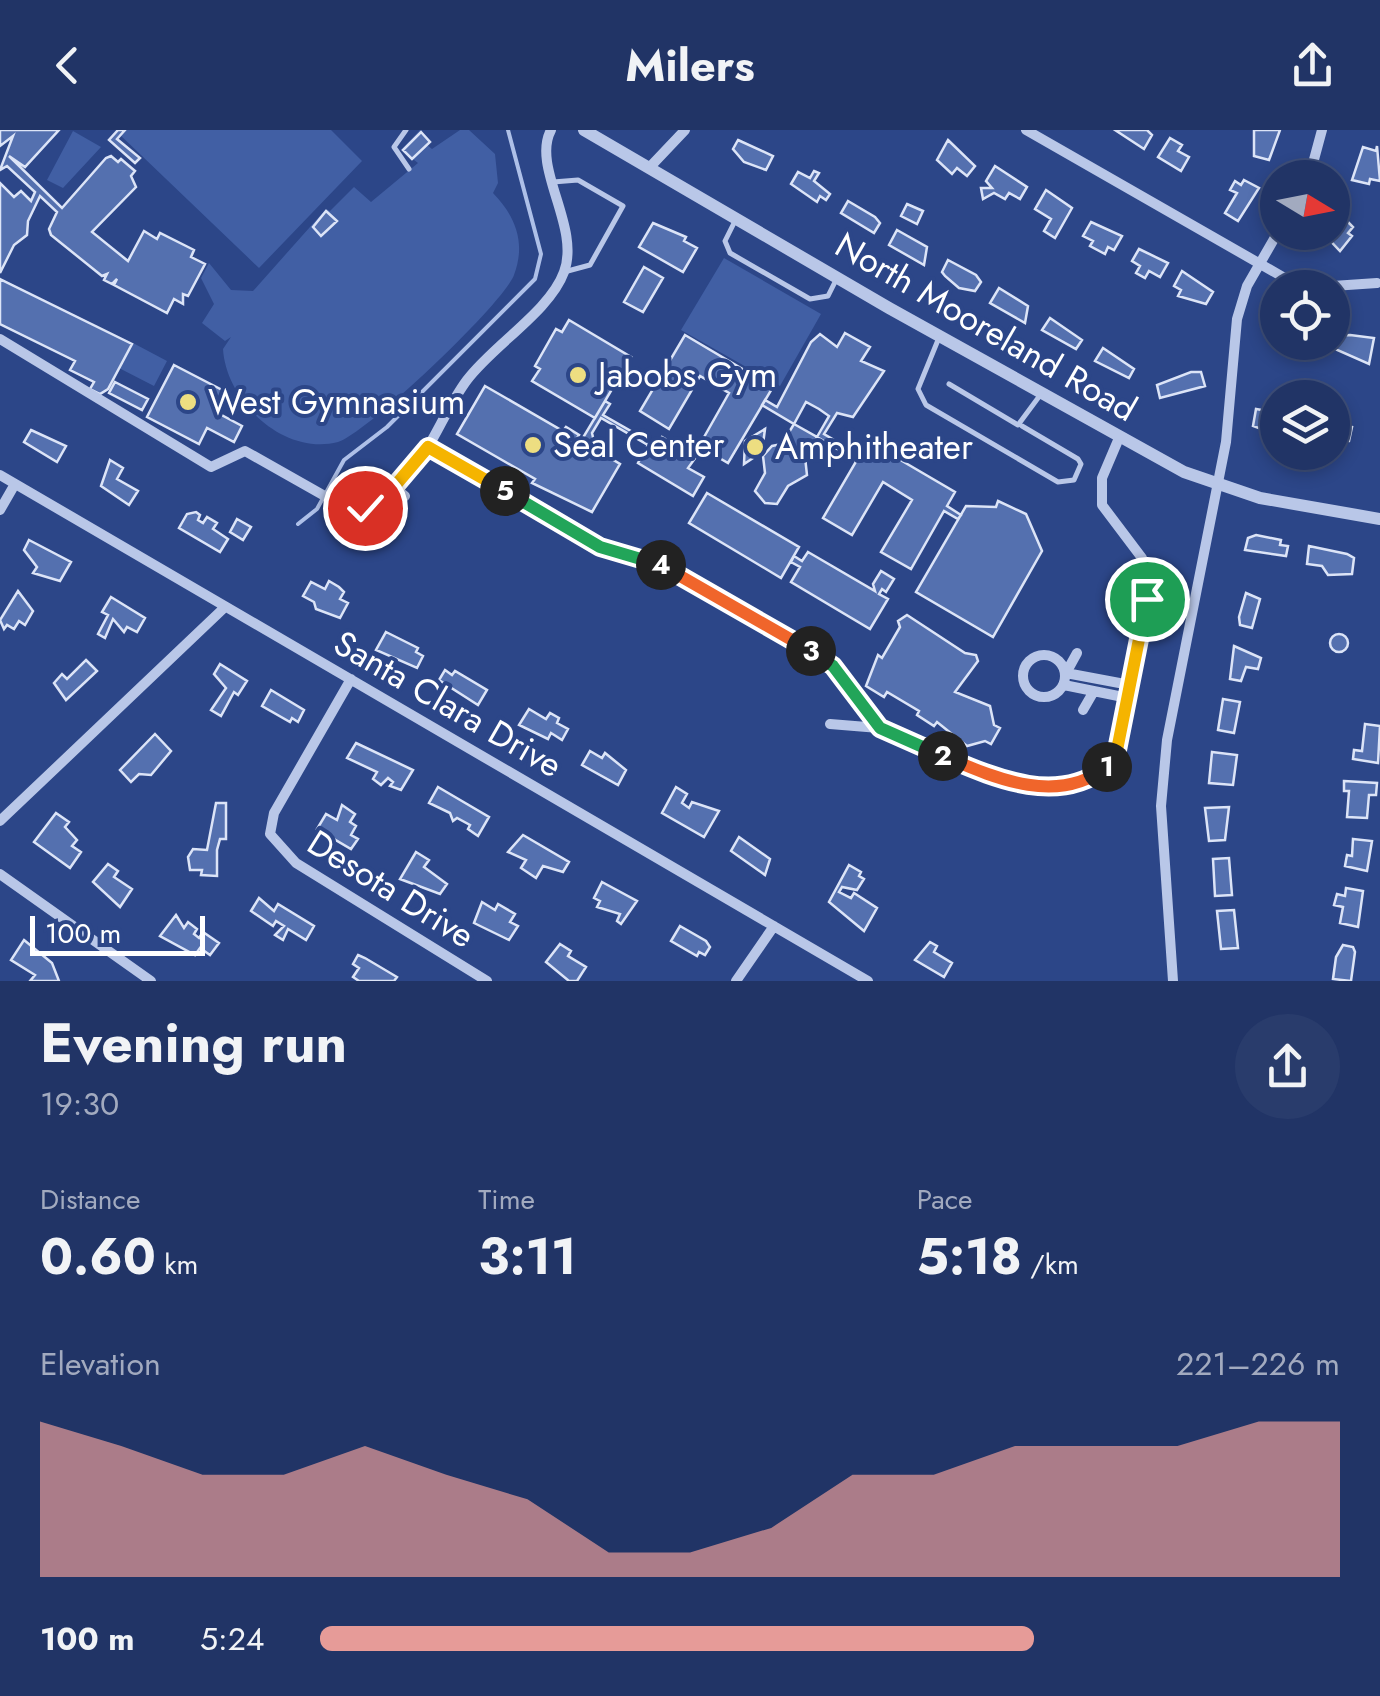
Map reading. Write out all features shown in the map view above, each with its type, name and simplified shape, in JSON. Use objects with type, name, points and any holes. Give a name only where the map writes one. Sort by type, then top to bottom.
[{"type":"street","points":[[0,340],[211,467],[245,451],[346,508],[365,508],[419,471],[428,447],[467,380],[546,298],[564,272],[568,247],[546,146],[551,130]]},
{"type":"street","name":"North Mooreland Road","points":[[584,130],[1040,394],[1216,486],[1380,519]]},
{"type":"street","points":[[649,168],[685,130]]},
{"type":"street","points":[[1026,130],[1259,265],[1318,287],[1377,283]]},
{"type":"street","points":[[1314,160],[1322,130]]},
{"type":"street","points":[[1173,981],[1162,773],[1232,406],[1237,319],[1268,250]]},
{"type":"street","points":[[830,724],[880,728],[988,775],[1059,786],[1085,781],[1111,762],[1129,692],[1148,578],[1136,548],[1111,523],[1102,504],[1102,478],[1119,438]]},
{"type":"street","points":[[428,447],[600,547],[668,568],[827,660],[880,728]]},
{"type":"street","name":"Santa Clara Drive","points":[[0,476],[868,981]]},
{"type":"street","points":[[0,510],[15,484]]},
{"type":"street","points":[[394,487],[405,496]]},
{"type":"street","points":[[0,820],[224,607]]},
{"type":"street","points":[[1046,640],[1024,671],[1027,689],[1043,698],[1055,694],[1076,653]]},
{"type":"street","points":[[1035,656],[1054,657],[1064,679],[1094,691],[1129,692]]},
{"type":"street","name":"Desota Drive","points":[[351,679],[274,813],[270,834],[296,863],[487,981]]},
{"type":"street","points":[[1064,679],[1129,692]]},
{"type":"street","points":[[1083,710],[1094,691]]},
{"type":"street","points":[[0,874],[151,981]]},
{"type":"street","points":[[736,981],[774,926]]},
{"type":"lane","points":[[406,130],[394,148],[409,169]]},
{"type":"lane","points":[[553,182],[578,180],[623,206],[590,265],[564,272]]},
{"type":"lane","points":[[736,218],[725,241],[730,253],[810,299],[828,296],[838,278]]},
{"type":"lane","points":[[939,337],[918,389],[926,405],[1058,482],[1074,480],[1081,464],[1078,460],[948,384]]},
{"type":"lane","points":[[1022,426],[1040,394]]},
{"type":"shaded area","points":[[331,130],[362,161],[259,268],[118,133]]},
{"type":"shaded area","points":[[420,130],[432,149],[460,130],[469,130],[495,154],[498,183],[493,193],[508,211],[519,241],[514,275],[461,338],[353,434],[338,442],[297,441],[261,420],[234,387],[223,349],[231,337],[225,341],[202,323],[214,304],[201,278],[209,263],[231,290],[253,291],[326,209],[330,211],[354,187],[371,202],[418,163],[401,150]]},
{"type":"shaded area","points":[[73,131],[101,147],[63,188],[47,180]]},
{"type":"shaded area","points":[[724,258],[821,314],[780,386],[681,330]]},
{"type":"shaded area","points":[[133,343],[167,361],[154,386],[119,368]]},
{"type":"building","points":[[0,130],[59,130],[25,167],[9,156],[62,208],[106,158],[111,156],[118,162],[121,159],[135,171],[131,176],[136,187],[92,232],[128,261],[144,231],[157,239],[160,233],[194,250],[191,257],[205,264],[188,296],[183,294],[183,304],[174,299],[167,313],[114,285],[117,279],[112,284],[104,280],[107,274],[102,276],[51,235],[49,229],[57,212],[40,196],[28,221],[27,235],[14,245],[0,273],[0,183],[14,197],[21,191],[31,201],[35,192],[7,166],[0,170],[13,136],[0,146]]},
{"type":"building","points":[[118,130],[125,130],[117,139],[140,158],[135,163],[109,140]]},
{"type":"building","points":[[1115,130],[1147,130],[1152,135],[1144,149]]},
{"type":"building","points":[[1254,130],[1280,130],[1269,160],[1254,156]]},
{"type":"building","points":[[421,132],[430,142],[412,159],[403,150]]},
{"type":"building","points":[[1170,138],[1182,145],[1178,151],[1189,157],[1181,171],[1158,157]]},
{"type":"building","points":[[738,140],[773,156],[766,170],[744,162],[733,149]]},
{"type":"building","points":[[948,140],[975,166],[967,176],[957,168],[952,174],[937,160]]},
{"type":"building","points":[[1377,146],[1380,181],[1370,179],[1369,184],[1352,180],[1363,147],[1376,151]]},
{"type":"building","points":[[995,166],[1027,187],[1020,199],[1009,193],[1005,199],[994,193],[983,199],[981,188],[992,188],[986,181]]},
{"type":"building","points":[[814,171],[819,173],[814,181],[830,194],[826,200],[820,196],[817,202],[791,184],[798,172],[810,178]]},
{"type":"building","points":[[1244,180],[1259,188],[1238,221],[1225,213],[1237,193],[1230,190],[1235,181],[1241,185]]},
{"type":"building","points":[[1046,190],[1072,208],[1055,238],[1044,231],[1051,219],[1035,209]]},
{"type":"building","points":[[848,201],[880,223],[874,233],[841,213]]},
{"type":"building","points":[[907,204],[923,211],[917,224],[901,216]]},
{"type":"building","points":[[326,211],[337,221],[321,236],[313,227]]},
{"type":"building","points":[[1091,222],[1122,236],[1114,250],[1108,247],[1105,254],[1090,246],[1093,241],[1083,236]]},
{"type":"building","points":[[653,223],[686,237],[684,241],[697,248],[683,272],[639,247]]},
{"type":"building","points":[[897,230],[927,247],[924,265],[889,245]]},
{"type":"building","points":[[1139,249],[1168,263],[1160,277],[1149,271],[1145,278],[1136,273],[1140,266],[1132,261]]},
{"type":"building","points":[[948,260],[976,275],[981,282],[975,291],[959,288],[945,276],[942,272]]},
{"type":"building","points":[[644,267],[663,278],[643,312],[624,302]]},
{"type":"building","points":[[1182,271],[1213,292],[1206,304],[1178,296],[1181,290],[1174,286]]},
{"type":"building","points":[[0,279],[132,344],[108,389],[100,394],[90,389],[94,382],[70,370],[75,361],[0,324]]},
{"type":"building","points":[[999,288],[1028,306],[1025,323],[990,303]]},
{"type":"building","points":[[1050,318],[1082,340],[1076,349],[1042,330]]},
{"type":"building","name":"Jabobs Gym","points":[[569,320],[631,357],[595,418],[532,381],[540,369],[535,366],[556,329],[562,332]]},
{"type":"building","points":[[845,333],[870,347],[861,361],[884,371],[853,417],[837,413],[824,434],[860,455],[856,460],[817,437],[829,416],[819,409],[806,402],[794,424],[762,405],[765,400],[777,407],[811,342],[820,334],[837,347]]},
{"type":"building","points":[[685,335],[773,387],[728,463],[699,446],[729,393],[700,376],[669,429],[640,411]]},
{"type":"building","points":[[1350,335],[1374,338],[1369,364],[1350,356]]},
{"type":"building","points":[[1103,348],[1134,369],[1129,378],[1095,361]]},
{"type":"building","name":"West Gymnasium","points":[[174,365],[226,392],[216,412],[242,426],[234,442],[207,428],[199,444],[147,417]]},
{"type":"building","points":[[1201,372],[1205,386],[1160,398],[1157,385]]},
{"type":"building","points":[[115,382],[148,399],[142,410],[109,393]]},
{"type":"building","name":"Seal Center","points":[[485,386],[563,431],[566,427],[620,464],[592,512],[532,483],[535,479],[457,434]]},
{"type":"building","points":[[605,401],[610,404],[603,415],[657,446],[655,449],[601,418],[592,433],[596,450],[581,441]]},
{"type":"building","points":[[1256,409],[1260,410],[1260,429],[1253,426]]},
{"type":"building","points":[[794,424],[817,437],[805,457],[807,475],[788,486],[777,504],[765,503],[755,491],[765,473],[763,456],[772,446],[782,444]]},
{"type":"building","name":"Amphitheater","points":[[765,429],[762,452],[744,464],[745,441]]},
{"type":"building","points":[[31,430],[66,446],[57,462],[24,442]]},
{"type":"building","points":[[662,437],[696,457],[688,468],[704,477],[693,496],[638,463],[648,445],[655,449]]},
{"type":"building","points":[[868,441],[955,492],[947,506],[961,515],[958,519],[944,511],[911,569],[881,552],[912,500],[883,482],[852,535],[823,518]]},
{"type":"building","points":[[110,460],[123,468],[117,479],[138,491],[129,505],[101,486]]},
{"type":"building","points":[[707,493],[799,547],[781,578],[689,523]]},
{"type":"building","points":[[998,501],[1026,514],[1042,551],[993,637],[916,592],[966,506],[996,507]]},
{"type":"building","points":[[196,512],[203,523],[207,517],[217,523],[213,529],[228,539],[220,552],[179,528],[187,514]]},
{"type":"building","points":[[237,519],[251,527],[243,540],[230,532]]},
{"type":"building","points":[[1256,535],[1281,540],[1280,545],[1288,546],[1286,556],[1245,550],[1248,538]]},
{"type":"building","points":[[29,540],[71,562],[60,581],[33,573],[37,567],[24,550]]},
{"type":"building","points":[[1309,546],[1354,558],[1352,574],[1328,575],[1322,566],[1307,564]]},
{"type":"building","points":[[808,552],[875,591],[873,584],[881,571],[894,579],[886,592],[882,589],[879,594],[888,599],[870,629],[791,582],[800,567],[791,562],[794,556],[802,561]]},
{"type":"building","points":[[329,581],[344,592],[340,599],[348,603],[340,618],[316,609],[314,602],[303,596],[311,582],[325,589]]},
{"type":"building","points":[[18,591],[33,611],[25,625],[19,621],[14,629],[7,625],[4,629],[0,620]]},
{"type":"building","points":[[1246,593],[1260,599],[1252,628],[1240,625]]},
{"type":"building","points":[[111,597],[145,618],[137,632],[127,627],[124,632],[113,619],[105,638],[98,634],[108,615],[102,612]]},
{"type":"building","points":[[907,615],[965,653],[976,655],[978,661],[955,692],[990,706],[994,725],[1000,728],[991,744],[985,741],[967,746],[937,722],[934,726],[917,715],[919,711],[887,692],[884,697],[866,686],[878,655],[882,658],[900,627],[898,621]]},
{"type":"building","points":[[386,632],[418,648],[416,652],[423,656],[417,668],[376,650]]},
{"type":"building","points":[[1339,634],[1348,643],[1339,652],[1330,643]]},
{"type":"building","points":[[1234,646],[1261,658],[1258,669],[1246,667],[1241,681],[1230,679]]},
{"type":"building","points":[[86,660],[97,671],[66,700],[54,683],[62,674],[67,679]]},
{"type":"building","points":[[220,664],[247,681],[238,695],[234,692],[221,716],[211,710],[226,688],[214,674]]},
{"type":"building","points":[[445,670],[452,675],[455,671],[487,690],[478,705],[439,680]]},
{"type":"building","points":[[271,690],[304,710],[298,722],[292,718],[290,722],[262,706]]},
{"type":"building","points":[[1223,699],[1240,702],[1234,733],[1218,730]]},
{"type":"building","points":[[529,709],[546,719],[550,713],[559,718],[557,723],[568,729],[562,740],[551,733],[548,739],[519,725]]},
{"type":"building","points":[[1365,724],[1380,726],[1378,763],[1353,759],[1354,750],[1362,751]]},
{"type":"building","points":[[155,734],[171,751],[151,775],[139,774],[131,782],[120,770]]},
{"type":"building","points":[[356,743],[413,770],[401,790],[390,786],[393,782],[388,778],[381,785],[373,779],[377,772],[347,758]]},
{"type":"building","points":[[590,751],[602,758],[605,753],[626,770],[618,785],[582,765]]},
{"type":"building","points":[[1212,752],[1237,755],[1233,785],[1209,783]]},
{"type":"building","points":[[1344,781],[1377,783],[1376,795],[1369,795],[1367,818],[1347,817],[1349,791],[1344,791]]},
{"type":"building","points":[[438,787],[489,817],[478,836],[468,829],[470,825],[457,818],[453,821],[450,813],[429,803]]},
{"type":"building","points":[[676,787],[687,794],[682,803],[689,808],[692,802],[719,811],[704,837],[662,813]]},
{"type":"building","points":[[216,803],[226,803],[226,839],[220,839],[217,850],[217,876],[201,875],[202,870],[190,870],[188,857],[193,849],[207,850]]},
{"type":"building","points":[[342,805],[355,814],[350,822],[356,826],[351,835],[358,839],[351,849],[317,829],[326,814],[337,820]]},
{"type":"building","points":[[1229,807],[1225,840],[1209,841],[1205,808]]},
{"type":"building","points":[[56,813],[69,822],[65,827],[77,840],[72,846],[81,852],[70,868],[34,842]]},
{"type":"building","points":[[523,835],[569,862],[563,872],[543,866],[536,878],[521,868],[526,860],[508,852]]},
{"type":"building","points":[[739,837],[770,859],[765,875],[731,851]]},
{"type":"building","points":[[1353,839],[1372,841],[1367,871],[1345,866],[1347,855],[1352,856]]},
{"type":"building","points":[[416,852],[429,860],[424,867],[447,884],[440,894],[400,879]]},
{"type":"building","points":[[1229,858],[1232,895],[1215,896],[1213,859]]},
{"type":"building","points":[[108,864],[118,871],[114,877],[132,889],[120,907],[93,882]]},
{"type":"building","points":[[849,865],[861,872],[859,876],[864,879],[857,890],[842,887],[839,892],[851,898],[854,893],[877,908],[864,931],[829,902]]},
{"type":"building","points":[[602,882],[637,901],[621,924],[617,921],[620,914],[597,907],[600,901],[594,898]]},
{"type":"building","points":[[1346,888],[1363,891],[1358,927],[1340,923],[1343,907],[1334,905],[1337,894],[1345,896]]},
{"type":"building","points":[[259,898],[274,911],[278,904],[314,926],[306,940],[288,929],[283,940],[275,935],[284,926],[276,921],[273,926],[251,911]]},
{"type":"building","points":[[482,902],[495,910],[498,904],[515,914],[510,922],[518,926],[509,940],[474,923]]},
{"type":"building","points":[[1234,910],[1238,948],[1221,949],[1217,911]]},
{"type":"building","points":[[176,915],[184,928],[188,922],[197,929],[194,934],[199,938],[203,932],[219,943],[210,955],[200,948],[195,955],[160,936]]},
{"type":"building","points":[[680,926],[706,941],[710,947],[705,955],[699,952],[697,956],[671,941]]},
{"type":"building","points":[[24,940],[52,963],[59,981],[30,981],[35,975],[11,960]]},
{"type":"building","points":[[930,942],[937,946],[934,952],[952,963],[944,977],[915,960]]},
{"type":"building","points":[[560,944],[571,951],[568,956],[586,967],[577,981],[569,981],[546,962]]},
{"type":"building","points":[[1343,945],[1353,947],[1355,952],[1351,981],[1333,979],[1336,957]]},
{"type":"building","points":[[358,955],[397,977],[394,981],[359,981],[353,977],[359,968],[353,964]]},
{"type":"waterway","points":[[298,524],[317,509],[344,460],[387,427],[535,279],[541,254],[508,130]]},
{"type":"place","name":"Jabobs Gym","points":[[578,375]]},
{"type":"place","name":"West Gymnasium","points":[[188,402]]},
{"type":"place","name":"Seal Center","points":[[533,445]]},
{"type":"place","name":"Amphitheater","points":[[755,447]]},
{"type":"route","points":[[365,508],[394,487],[428,447],[600,547],[662,565],[827,660],[880,728],[988,775],[1030,785],[1059,786],[1085,781],[1111,762],[1121,733],[1147,599]]}]
